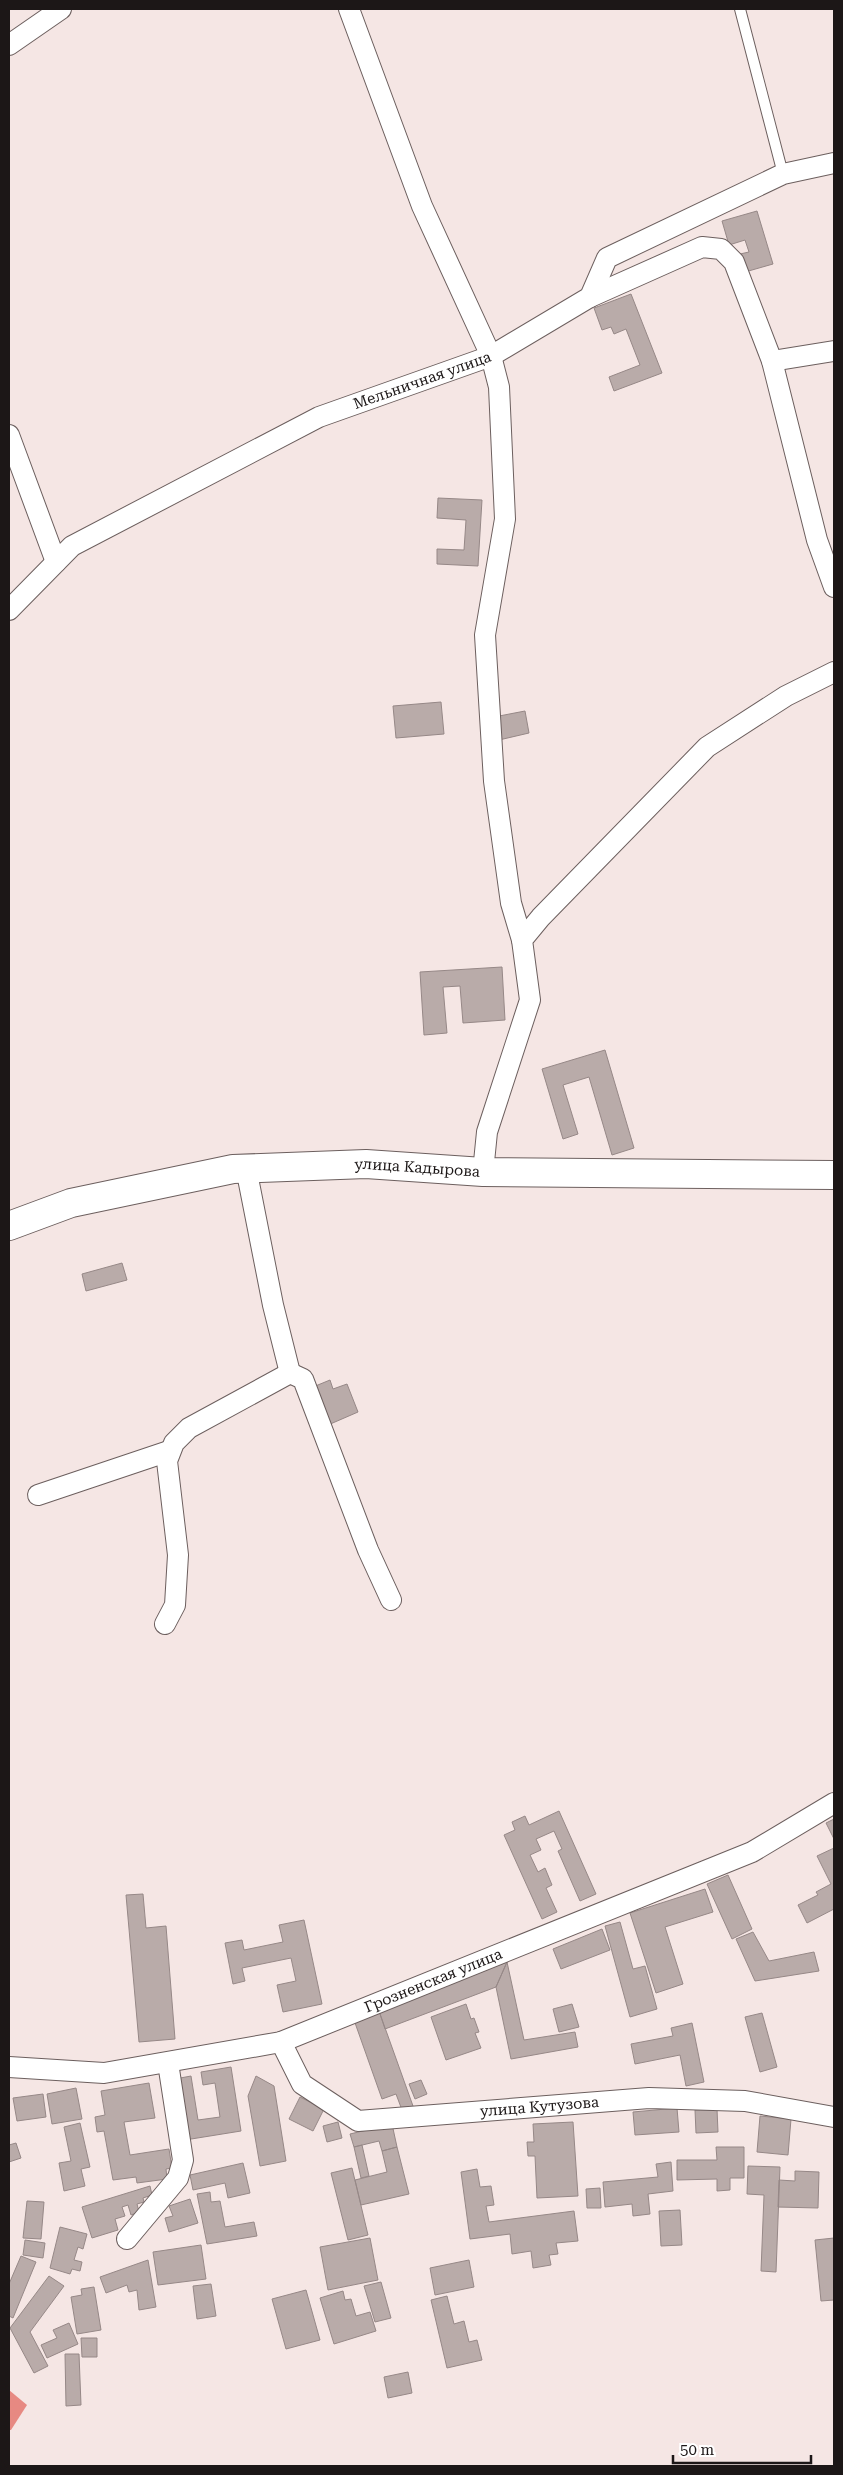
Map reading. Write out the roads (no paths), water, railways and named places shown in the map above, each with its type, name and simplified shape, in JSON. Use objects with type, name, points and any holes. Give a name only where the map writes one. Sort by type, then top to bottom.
[{"type":"street","points":[[10,42],[61,9]]},
{"type":"street","points":[[348,9],[422,206],[491,356],[499,387],[505,519],[485,636],[494,781],[511,903],[522,940],[530,1000],[487,1132],[483,1172]]},
{"type":"street","points":[[590,297],[607,258],[782,174],[834,163]]},
{"type":"street","name":"Мельничная улица","points":[[9,610],[72,546],[319,417],[491,356],[590,297],[702,247],[721,249],[734,262],[772,361],[817,540],[834,587]]},
{"type":"street","points":[[772,361],[834,351]]},
{"type":"street","points":[[9,435],[56,562]]},
{"type":"street","points":[[522,940],[541,917],[707,747],[786,696],[834,672]]},
{"type":"street","name":"улица Кадырова","points":[[9,1226],[70,1203],[233,1169],[246,1168],[366,1164],[483,1172],[834,1175]]},
{"type":"street","points":[[246,1168],[273,1305],[290,1373]]},
{"type":"street","points":[[165,1624],[174,1605],[178,1554],[167,1461],[169,1451],[189,1428],[290,1373]]},
{"type":"street","points":[[290,1373],[303,1379],[368,1550],[391,1600]]},
{"type":"street","points":[[38,1495],[169,1451]]},
{"type":"street","name":"Грозненская улица","points":[[9,2066],[104,2074],[281,2042],[752,1852],[834,1803]]},
{"type":"street","name":"улица Кутузова","points":[[281,2042],[302,2084],[358,2122],[649,2098],[745,2101],[834,2117]]},
{"type":"street","points":[[127,2239],[178,2178],[183,2160],[168,2063]]},
{"type":"lane","points":[[740,9],[782,174]]}]
